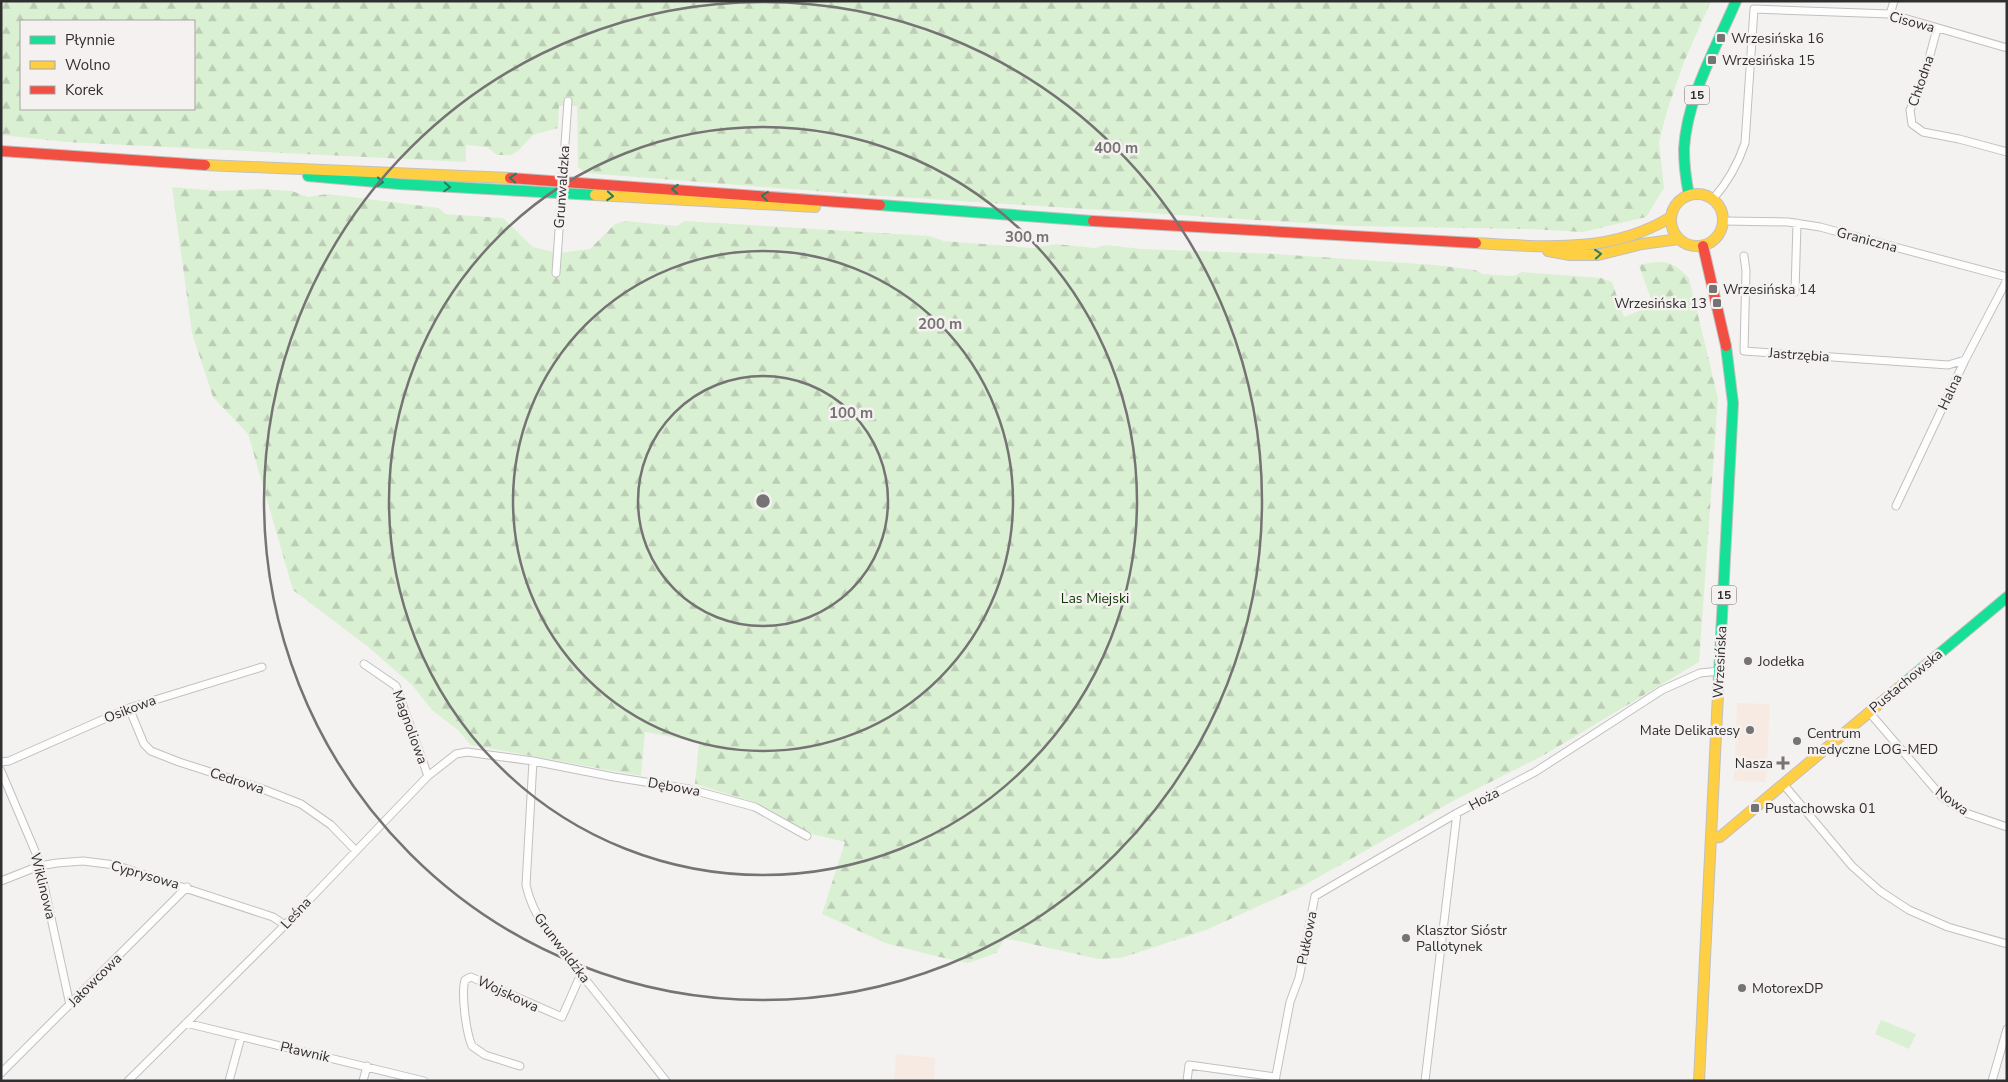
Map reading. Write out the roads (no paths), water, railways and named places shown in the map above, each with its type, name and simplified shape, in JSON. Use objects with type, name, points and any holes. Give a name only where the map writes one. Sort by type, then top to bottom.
[{"type":"main road","name":"15","points":[[1689,195],[1684,169],[1685,142],[1694,102],[1736,1]]},
{"type":"main road","points":[[1,146],[38,152]]},
{"type":"main road","points":[[1,150],[227,166],[398,184],[776,206],[883,207]]},
{"type":"main road","points":[[227,166],[479,176],[724,192],[883,207],[1515,246],[1574,246],[1603,243],[1642,233],[1657,227],[1671,217]]},
{"type":"main road","points":[[1689,195],[1705,195],[1713,198],[1719,205],[1724,221],[1717,237],[1703,246],[1694,246],[1679,239],[1674,233],[1671,217],[1674,208],[1680,200],[1689,195]]},
{"type":"main road","points":[[1515,246],[1570,255],[1598,255],[1642,244],[1679,239]]},
{"type":"main road","name":"Wrzesińska","points":[[1699,1081],[1733,403],[1728,352],[1703,246]]},
{"type":"main road","name":"Pustachowska","points":[[1712,838],[1720,837],[1784,785],[2007,597]]},
{"type":"street","points":[[1890,14],[1894,1]]},
{"type":"street","name":"Cisowa","points":[[1713,198],[1724,187],[1739,160],[1745,143],[1754,9],[1890,14],[2007,48]]},
{"type":"street","name":"Chłodna","points":[[1937,29],[1922,84],[1910,110],[1912,124],[1923,132],[1959,139],[2007,152]]},
{"type":"street","name":"Grunwaldzka","points":[[556,273],[568,101]]},
{"type":"street","name":"Graniczna","points":[[1724,221],[1798,223],[2007,278]]},
{"type":"street","points":[[1795,292],[1798,223]]},
{"type":"street","name":"Jastrzębia","points":[[1744,256],[1746,272],[1744,351],[1948,365],[1965,360]]},
{"type":"street","name":"Halna","points":[[1896,506],[1965,360],[2007,278]]},
{"type":"street","points":[[1948,365],[1957,377]]},
{"type":"street","name":"Magnoliowa","points":[[364,664],[396,686],[428,776]]},
{"type":"street","name":"Osikowa","points":[[1,762],[10,761],[129,708],[262,667]]},
{"type":"street","name":"Hoża","points":[[1425,1081],[1457,813],[1543,767],[1662,690],[1700,673],[1720,671]]},
{"type":"street","name":"Cedrowa","points":[[129,708],[144,744],[151,750],[301,804],[330,825],[356,851]]},
{"type":"street","name":"Nowa","points":[[1870,712],[1942,796],[1974,817],[2007,827]]},
{"type":"street","name":"Leśna","points":[[128,1081],[285,925],[428,776],[456,754],[467,752]]},
{"type":"street","name":"Dębowa","points":[[467,752],[533,761],[689,789],[755,806],[807,836]]},
{"type":"street","name":"Grunwaldzka","points":[[533,761],[526,885],[528,898],[534,911],[581,974],[666,1081]]},
{"type":"street","name":"Wiklinowa","points":[[1,771],[39,866],[70,1005]]},
{"type":"street","points":[[1784,785],[1852,866],[1880,892],[1909,910],[1948,926],[2007,944]]},
{"type":"street","name":"Pułkowa","points":[[1276,1079],[1290,1002],[1299,978],[1315,896],[1457,813]]},
{"type":"street","name":"Cyprysowa","points":[[1,881],[39,866],[83,862],[115,865],[187,887],[273,917],[285,925]]},
{"type":"street","name":"Jałowcowa","points":[[1,1073],[187,887]]},
{"type":"street","name":"Wojskowa","points":[[520,1066],[485,1055],[472,1046],[464,1000],[463,988],[466,980],[471,977],[562,1017],[581,974]]},
{"type":"street","name":"Pławnik","points":[[186,1023],[241,1038],[367,1066],[424,1081]]},
{"type":"street","points":[[1992,1081],[2007,1029]]},
{"type":"street","points":[[229,1081],[241,1038]]},
{"type":"street","points":[[1187,1081],[1189,1065],[1276,1079]]},
{"type":"street","points":[[363,1081],[367,1066]]},
{"type":"place","name":"Wrzesińska 16","points":[[1721,38]]},
{"type":"place","name":"Wrzesińska 15","points":[[1712,60]]},
{"type":"place","name":"Wrzesińska 14","points":[[1713,289]]},
{"type":"place","name":"Wrzesińska 13","points":[[1717,303]]},
{"type":"place","name":"Jodełka","points":[[1748,661]]},
{"type":"place","name":"Małe Delikatesy","points":[[1750,730]]},
{"type":"place","name":"Centrum medyczne LOG-MED","points":[[1797,741]]},
{"type":"place","name":"Nasza","points":[[1783,763]]},
{"type":"place","name":"Pustachowska 01","points":[[1755,808]]},
{"type":"place","name":"Klasztor Sióstr Pallotynek","points":[[1406,938]]},
{"type":"place","name":"MotorexDP","points":[[1742,988]]},
{"type":"park label","name":"Las Miejski","points":[[1095,598]]}]
